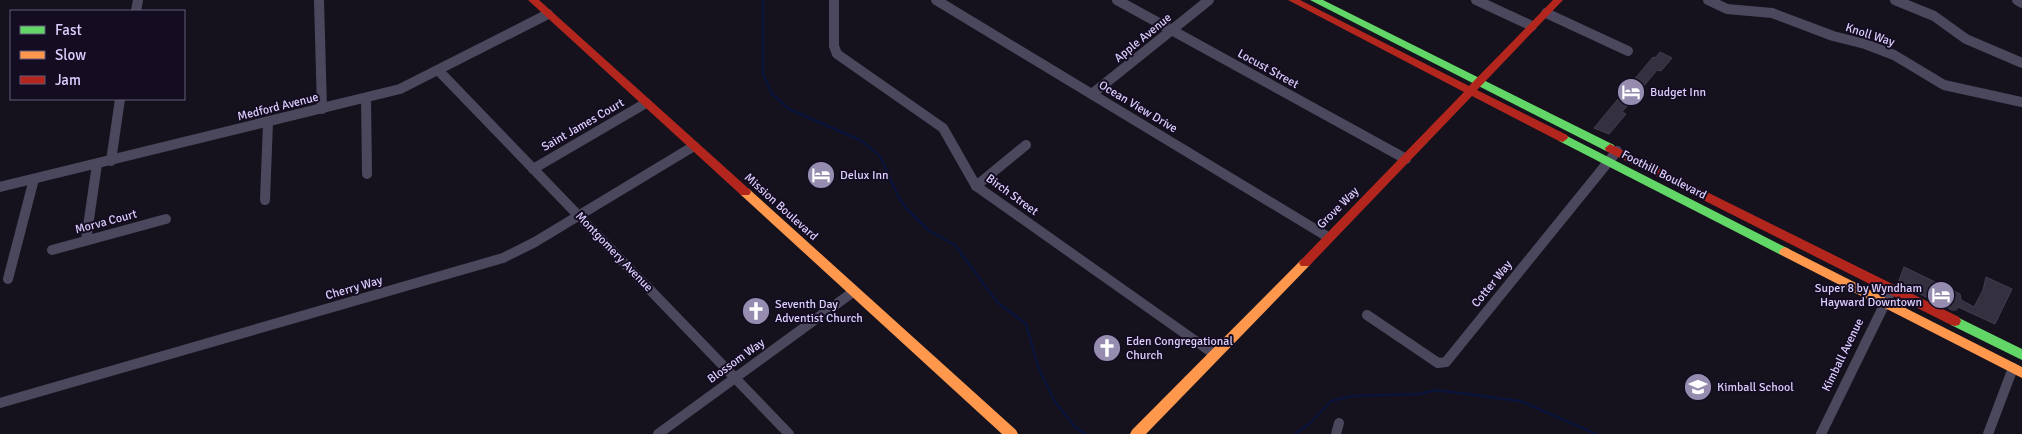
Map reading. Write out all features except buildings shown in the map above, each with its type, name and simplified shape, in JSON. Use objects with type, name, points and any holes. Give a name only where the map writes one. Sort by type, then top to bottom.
[{"type":"main road","name":"Mission Boulevard","points":[[533,0],[1011,434]]},
{"type":"main road","name":"Foothill Boulevard","points":[[1293,0],[2017,371]]},
{"type":"main road","name":"Foothill Boulevard","points":[[1315,0],[2022,355]]},
{"type":"main road","name":"Grove Way","points":[[1137,434],[1406,159],[1558,0]]},
{"type":"street","points":[[319,0],[322,109]]},
{"type":"street","name":"Birch Street","points":[[834,0],[834,46],[837,54],[942,128],[953,142],[964,170],[976,186],[1214,354]]},
{"type":"street","name":"Ocean View Drive","points":[[936,0],[1328,237]]},
{"type":"street","name":"Locust Street","points":[[1117,0],[1406,159]]},
{"type":"street","name":"Apple Avenue","points":[[1092,94],[1209,0]]},
{"type":"street","points":[[1476,0],[1532,26]]},
{"type":"street","name":"Knoll Way","points":[[1708,0],[1727,9],[1772,13],[1833,36],[1865,44],[1894,56],[1944,85],[2022,102]]},
{"type":"street","points":[[1896,0],[1934,16],[1966,38],[2022,63]]},
{"type":"street","points":[[2017,0],[2022,3]]},
{"type":"street","points":[[1546,12],[1628,51]]},
{"type":"street","name":"Medford Avenue","points":[[0,187],[400,89],[548,14]]},
{"type":"street","name":"Montgomery Avenue","points":[[438,70],[790,434]]},
{"type":"street","points":[[366,98],[367,174]]},
{"type":"street","points":[[111,161],[120,100]]},
{"type":"street","name":"Saint James Court","points":[[533,169],[646,103]]},
{"type":"street","points":[[265,200],[268,122]]},
{"type":"street","points":[[976,186],[1026,145]]},
{"type":"street","name":"Cherry Way","points":[[0,403],[503,258],[535,242],[694,146]]},
{"type":"street","name":"Cotter Way","points":[[1368,315],[1438,363],[1446,362],[1617,150]]},
{"type":"street","points":[[86,240],[97,164]]},
{"type":"street","points":[[8,278],[34,179]]},
{"type":"street","name":"Morva Court","points":[[52,250],[166,219]]},
{"type":"street","name":"Kimball Avenue","points":[[1821,434],[1892,290]]},
{"type":"street","name":"Blossom Way","points":[[658,434],[853,292]]},
{"type":"street","points":[[1988,434],[2017,371]]},
{"type":"waterway","points":[[763,0],[763,74],[772,94],[789,109],[862,141],[880,156],[898,196],[906,208],[928,230],[955,245],[997,302],[1026,324],[1039,369],[1055,402],[1075,427],[1086,434]]},
{"type":"waterway","points":[[1295,434],[1310,423],[1331,401],[1352,396],[1419,394],[1436,390],[1520,401],[1596,434]]},
{"type":"traffic: fast","points":[[1315,0],[1610,148]]},
{"type":"traffic: fast","points":[[1563,138],[1785,252]]},
{"type":"traffic: fast","points":[[1955,321],[2022,355]]},
{"type":"traffic: slow","points":[[745,192],[1011,434]]},
{"type":"traffic: slow","points":[[1785,252],[2022,373]]},
{"type":"traffic: slow","points":[[1137,434],[1305,263]]},
{"type":"traffic: jam","points":[[533,0],[745,192]]},
{"type":"traffic: jam","points":[[1293,0],[1563,138]]},
{"type":"traffic: jam","points":[[1305,263],[1558,0]]},
{"type":"traffic: jam","points":[[1610,148],[1955,321]]},
{"type":"place","name":"Budget Inn","points":[[1631,92]]},
{"type":"place","name":"Delux Inn","points":[[821,175]]},
{"type":"place","name":"Super 8 by Wyndham Hayward Downtown","points":[[1941,295]]},
{"type":"place","name":"Seventh Day Adventist Church","points":[[756,311]]},
{"type":"place","name":"Eden Congregational Church","points":[[1107,348]]},
{"type":"place","name":"Kimball School","points":[[1698,387]]}]
